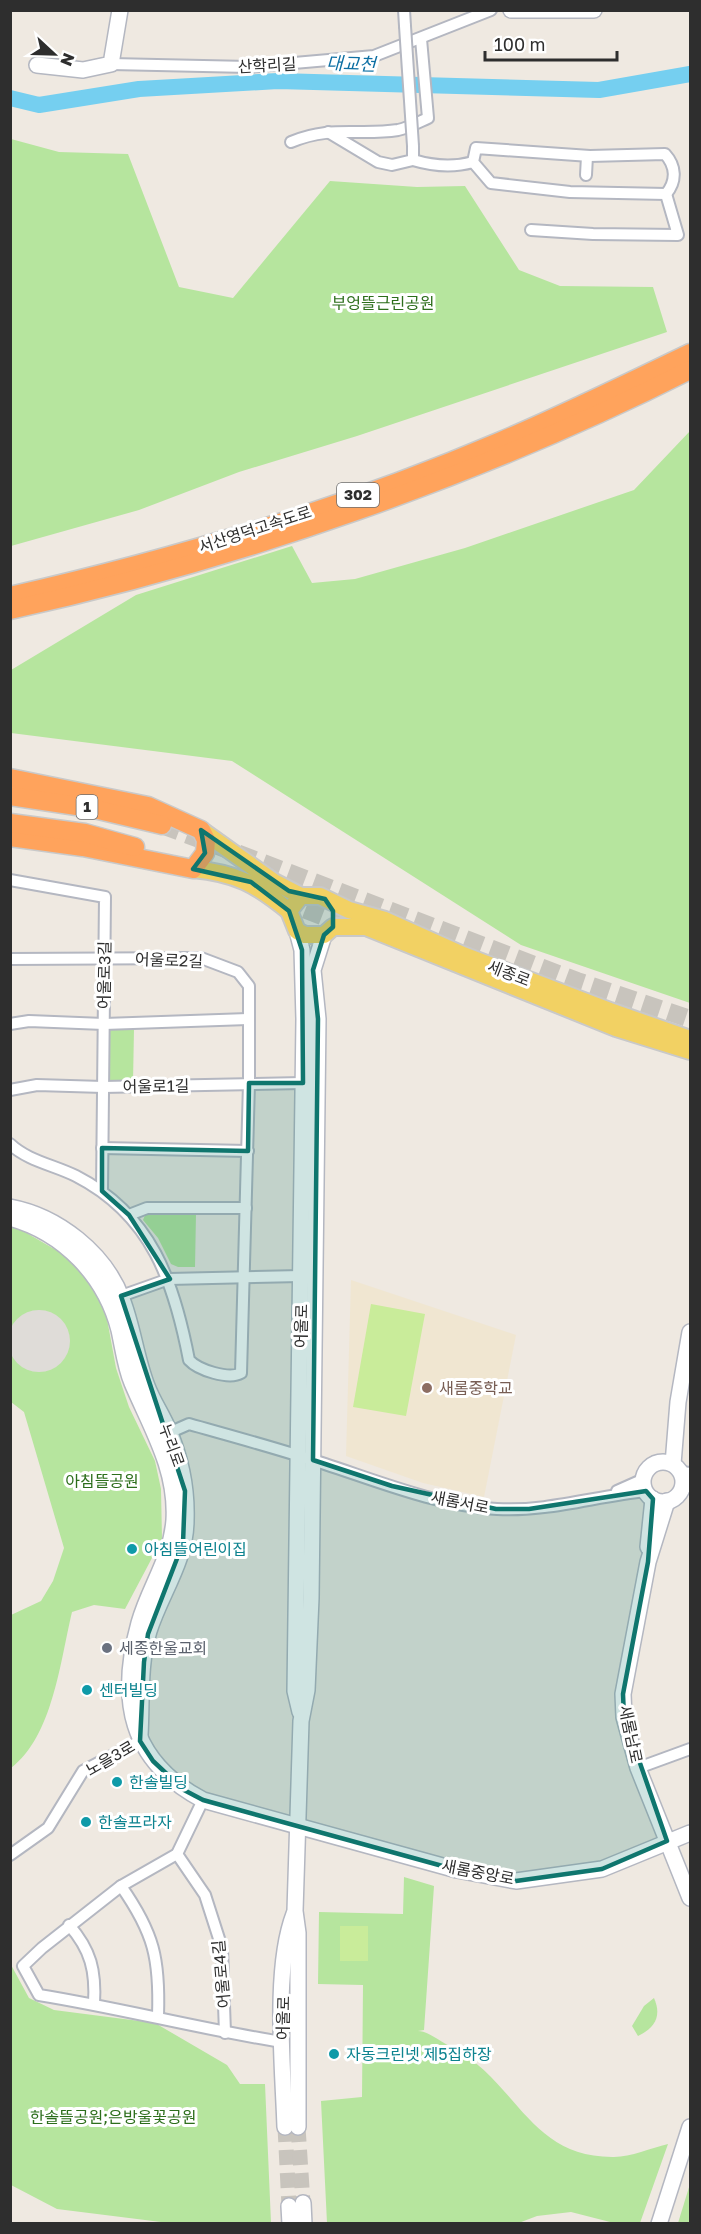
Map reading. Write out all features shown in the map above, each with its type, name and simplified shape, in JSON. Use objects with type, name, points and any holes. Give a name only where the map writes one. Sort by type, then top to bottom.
[{"type":"highway","name":"서산영덕고속도로","points":[[10,596],[218,542],[357,496],[499,442],[690,353]]},
{"type":"highway","name":"서산영덕고속도로","points":[[10,610],[72,597],[203,559],[365,507],[508,453],[643,394],[690,370]]},
{"type":"highway","points":[[10,778],[148,806],[201,831],[206,840],[205,853],[193,869],[83,847],[10,837]]},
{"type":"highway","name":"1","points":[[10,796],[90,808],[162,825]]},
{"type":"highway","name":"1","points":[[10,823],[85,833],[155,852]]},
{"type":"main road","name":"세종로","points":[[201,831],[274,882],[301,896],[311,894],[385,920],[463,955],[690,1039]]},
{"type":"main road","points":[[193,869],[232,875],[250,882],[289,911],[297,931]]},
{"type":"main road","points":[[289,911],[301,896]]},
{"type":"main road","points":[[328,931],[333,911],[329,902]]},
{"type":"main road","name":"세종로","points":[[297,931],[305,935],[355,926],[380,931],[616,1028],[690,1051]]},
{"type":"street","points":[[38,64],[83,70],[111,64],[120,10]]},
{"type":"street","points":[[404,10],[412,160]]},
{"type":"street","name":"산학리길","points":[[111,64],[274,66],[374,56],[491,10]]},
{"type":"street","points":[[511,10],[594,10]]},
{"type":"street","points":[[291,142],[310,134],[398,130],[428,118],[421,39]]},
{"type":"street","points":[[328,132],[378,162],[392,165],[412,160],[434,166],[473,162]]},
{"type":"street","points":[[473,162],[476,148],[586,156],[665,154],[672,162],[674,178],[672,187],[666,194]]},
{"type":"street","points":[[586,156],[586,175]]},
{"type":"street","points":[[473,162],[490,183],[570,192],[666,194]]},
{"type":"street","points":[[531,230],[593,234],[678,235],[666,194]]},
{"type":"street","name":"어울로3길","points":[[10,880],[105,897],[102,1191]]},
{"type":"street","name":"어울로","points":[[297,931],[302,950],[301,1276],[306,1458]]},
{"type":"street","name":"어울로","points":[[295,1911],[285,1938],[282,2042],[292,2127],[301,1721],[295,1690],[306,1458],[318,1020],[314,970],[328,931]]},
{"type":"street","name":"어울로2길","points":[[10,960],[201,958],[238,972],[249,986],[249,1083]]},
{"type":"street","points":[[10,1024],[29,1021],[104,1024],[248,1019]]},
{"type":"street","points":[[10,1144],[27,1156],[76,1176],[102,1191],[129,1215],[155,1252],[169,1279],[189,1360],[195,1366],[234,1376],[241,1373],[243,1369],[249,1083]]},
{"type":"street","name":"어울로1길","points":[[10,1090],[37,1085],[103,1087],[303,1083]]},
{"type":"street","points":[[102,1148],[248,1151]]},
{"type":"street","name":"누리로","points":[[10,1207],[40,1217],[80,1240],[106,1271],[121,1296],[147,1388],[164,1435],[170,1470],[174,1519],[170,1547],[139,1622],[132,1658],[128,1690],[130,1715],[140,1741],[168,1778],[203,1800],[299,1825]]},
{"type":"street","points":[[129,1215],[147,1208],[246,1208]]},
{"type":"street","name":"누리로","points":[[10,1218],[24,1222],[63,1243],[92,1273],[108,1298],[130,1378],[164,1435]]},
{"type":"street","points":[[121,1296],[169,1279],[301,1276]]},
{"type":"street","points":[[676,1468],[649,1468],[652,1492],[679,1495],[686,1487],[676,1468],[678,1402],[690,1332]]},
{"type":"street","name":"새롬서로","points":[[164,1435],[189,1424],[392,1486],[468,1506],[529,1509],[612,1494],[652,1492]]},
{"type":"street","name":"새롬남로","points":[[652,1492],[648,1562],[623,1694],[624,1717],[638,1768],[690,1898]]},
{"type":"street","name":"노을3로","points":[[10,1855],[48,1828],[83,1771],[140,1741]]},
{"type":"street","points":[[638,1768],[690,1749]]},
{"type":"street","points":[[177,1854],[203,1800]]},
{"type":"street","name":"새롬중앙로","points":[[299,1825],[457,1870],[516,1881],[602,1869],[690,1833]]},
{"type":"street","name":"어울로4길","points":[[225,2033],[219,1939],[205,1895],[177,1854],[121,1886],[69,1925],[23,1965],[39,1995],[158,2016],[225,2033],[282,2042]]},
{"type":"street","points":[[121,1886],[148,1927],[155,1953],[159,1985],[158,2016]]},
{"type":"street","points":[[69,1925],[90,1955],[95,1977],[94,2004]]},
{"type":"street","points":[[659,2223],[690,2127]]},
{"type":"street","points":[[290,2223],[296,2204],[304,2223]]},
{"type":"highlighted area","points":[[201,830],[289,891],[325,899],[333,911],[333,927],[324,935],[313,970],[318,1019],[313,1460],[392,1486],[496,1509],[529,1509],[646,1491],[653,1499],[648,1562],[623,1694],[624,1717],[667,1841],[602,1869],[516,1881],[457,1870],[203,1800],[184,1790],[153,1761],[140,1741],[144,1662],[148,1634],[183,1543],[185,1491],[121,1296],[170,1279],[129,1215],[102,1191],[102,1148],[248,1151],[249,1083],[303,1083],[302,950],[289,911],[251,882],[193,869],[205,853]]},
{"type":"shaded area","name":"새롬중학교","points":[[351,1280],[516,1335],[484,1497],[423,1483],[346,1456]]},
{"type":"shaded area","points":[[39,1310],[51,1312],[61,1319],[68,1329],[70,1341],[68,1353],[61,1363],[51,1370],[39,1372],[27,1370],[17,1363],[10,1353],[8,1341],[10,1329],[17,1319],[27,1312]]},
{"type":"green space","name":"부엉뜰근린공원","points":[[11,139],[59,152],[128,154],[179,287],[233,298],[330,181],[417,187],[465,186],[519,270],[560,286],[653,287],[667,332],[357,436],[239,472],[139,510],[11,546]]},
{"type":"green space","points":[[690,431],[690,1003],[521,945],[232,761],[11,733],[11,670],[136,595],[292,546],[312,583],[355,579],[465,548],[634,490]]},
{"type":"green space","points":[[134,1029],[133,1082],[110,1082],[105,1079],[106,1034],[111,1030]]},
{"type":"green space","points":[[146,1213],[196,1214],[195,1267],[178,1267],[171,1264],[158,1238],[143,1220]]},
{"type":"green space","name":"아침뜰공원","points":[[11,1227],[18,1228],[68,1257],[103,1297],[116,1368],[129,1407],[155,1461],[161,1489],[162,1539],[125,1609],[94,1605],[72,1612],[46,1718],[37,1737],[11,1768],[11,1615],[41,1601],[53,1581],[64,1548],[24,1412],[11,1402]]},
{"type":"green space","points":[[371,1304],[425,1314],[406,1416],[353,1407]]},
{"type":"green space","points":[[404,1877],[434,1886],[424,2030],[418,2031],[430,2035],[473,2061],[492,2078],[525,2115],[562,2145],[585,2154],[621,2157],[668,2144],[640,2223],[614,2223],[571,2212],[537,2216],[516,2224],[327,2223],[321,2101],[362,2097],[363,1985],[318,1984],[319,1912],[403,1914]]},
{"type":"green space","points":[[340,1926],[368,1926],[368,1961],[340,1961]]},
{"type":"green space","name":"한솔뜰공원;은방울꽃공원","points":[[10,1963],[29,1998],[54,2010],[155,2023],[227,2065],[240,2084],[265,2084],[271,2223],[169,2223],[57,2209],[11,2185]]},
{"type":"green space","points":[[654,1998],[657,2010],[655,2021],[649,2029],[638,2036],[632,2026],[644,2006]]},
{"type":"green space","points":[[690,2184],[690,2223],[678,2223]]},
{"type":"waterway","name":"대교천","points":[[10,98],[39,105],[139,89],[278,81],[599,90],[690,74]]},
{"type":"tunnel","points":[[162,825],[577,981],[690,1019]]},
{"type":"tunnel","points":[[280,900],[353,928]]},
{"type":"tunnel","points":[[285,2127],[289,2206]]},
{"type":"tunnel","points":[[298,2127],[303,2203]]},
{"type":"place","name":"새롬중학교","points":[[427,1388]]},
{"type":"place","name":"아침뜰어린이집","points":[[132,1549]]},
{"type":"place","name":"세종한울교회","points":[[107,1648]]},
{"type":"place","name":"센터빌딩","points":[[87,1690]]},
{"type":"place","name":"한솔빌딩","points":[[117,1782]]},
{"type":"place","name":"한솔프라자","points":[[86,1822]]},
{"type":"place","name":"자동크린넷 제5집하장","points":[[334,2054]]}]
